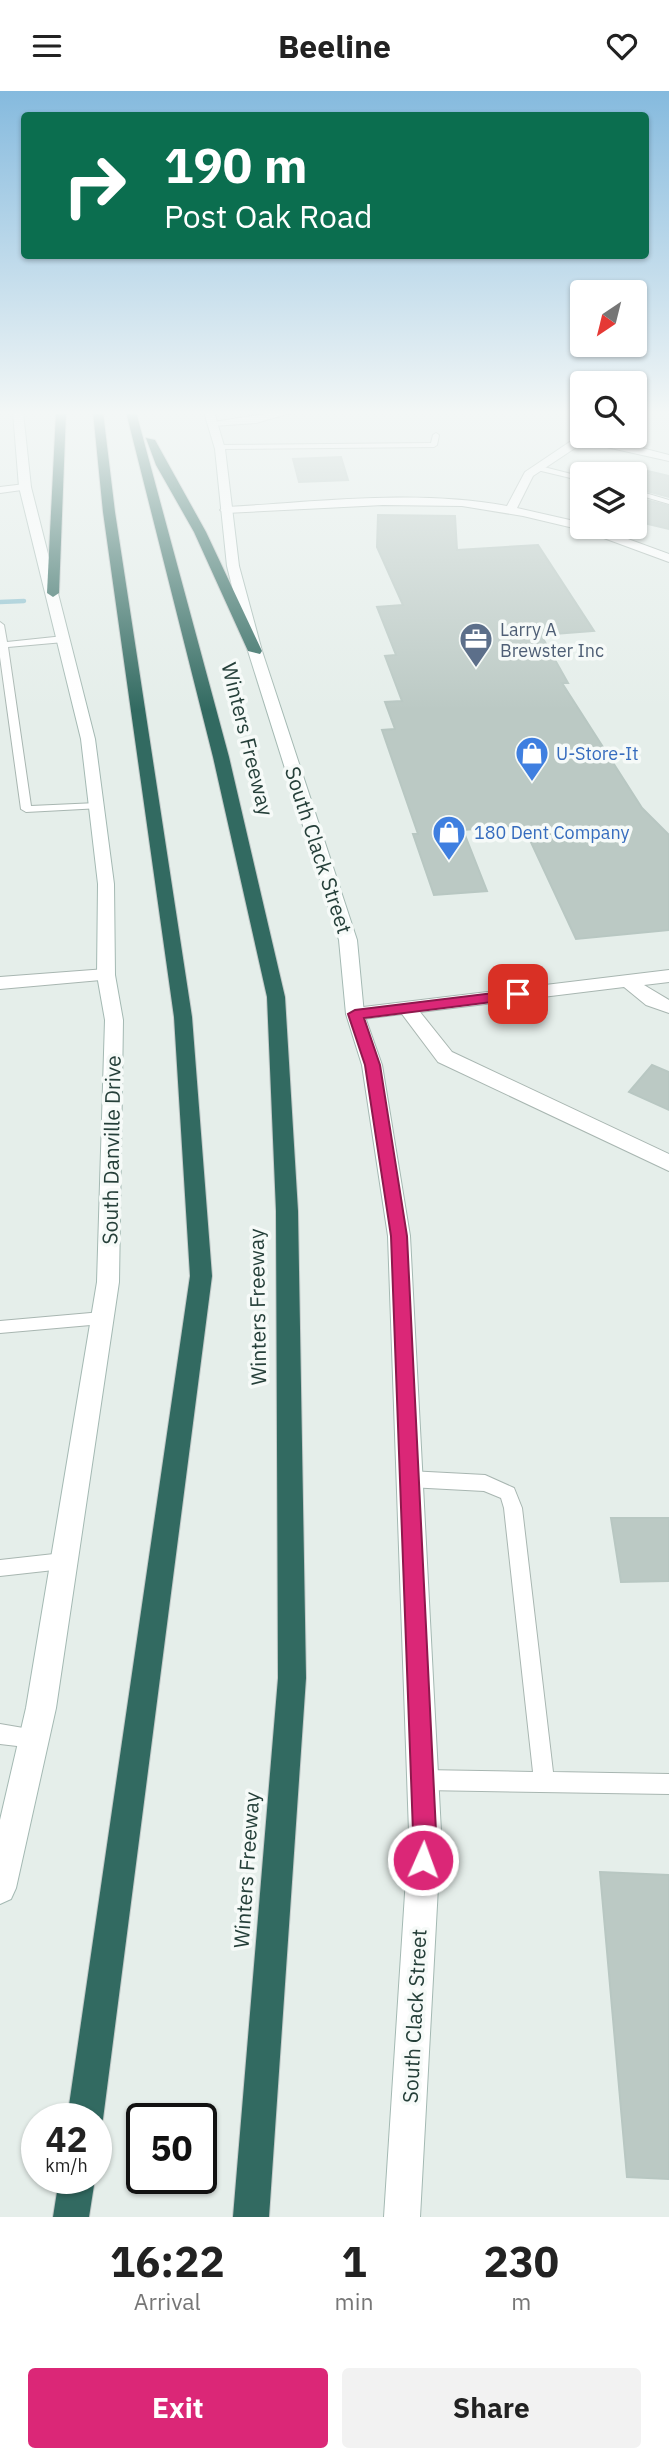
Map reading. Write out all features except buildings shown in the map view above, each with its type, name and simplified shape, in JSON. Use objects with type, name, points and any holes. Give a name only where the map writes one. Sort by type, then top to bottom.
[{"type":"highway","points":[[53,593],[57,511]]},
{"type":"highway","points":[[87,2103],[201,1276],[183,1017],[109,511]]},
{"type":"highway","name":"Winters Freeway","points":[[157,511],[221,757],[276,997],[287,1211],[292,1678],[251,2217]]},
{"type":"highway","points":[[188,511],[255,651]]},
{"type":"highway","points":[[71,2217],[74,2194]]},
{"type":"main road","name":"South Danville Drive","points":[[0,1888],[34,1738],[108,1282],[114,1020],[106,975],[106,884],[88,739],[31,511]]},
{"type":"main road","name":"South Clack Street","points":[[226,511],[233,566],[255,651],[348,940],[355,1014],[372,1065],[399,1236],[425,1832],[402,2217]]},
{"type":"main road","points":[[504,511],[615,536],[669,558]]},
{"type":"main road","points":[[0,983],[106,975]]},
{"type":"main road","points":[[355,1014],[669,976]]},
{"type":"main road","points":[[628,981],[653,1001],[669,1007]]},
{"type":"main road","points":[[407,1008],[445,1057],[669,1163]]},
{"type":"lane","points":[[0,625],[26,809],[97,806]]},
{"type":"lane","points":[[2,645],[64,639]]},
{"type":"lane","points":[[0,1327],[102,1318]]},
{"type":"lane","points":[[410,1479],[485,1483],[508,1493],[513,1508],[544,1782]]},
{"type":"lane","points":[[0,1567],[63,1561]]},
{"type":"lane","points":[[0,1734],[34,1738]]},
{"type":"lane","points":[[422,1780],[669,1784]]},
{"type":"waterway","points":[[0,602],[24,601]]},
{"type":"place","name":"Larry A Brewster Inc","points":[[476,669]]},
{"type":"place","name":"U-Store-It","points":[[532,783]]},
{"type":"place","name":"180 Dent Company","points":[[449,862]]},
{"type":"route","points":[[423,1860],[425,1832],[399,1236],[372,1065],[355,1014],[518,994]]}]
